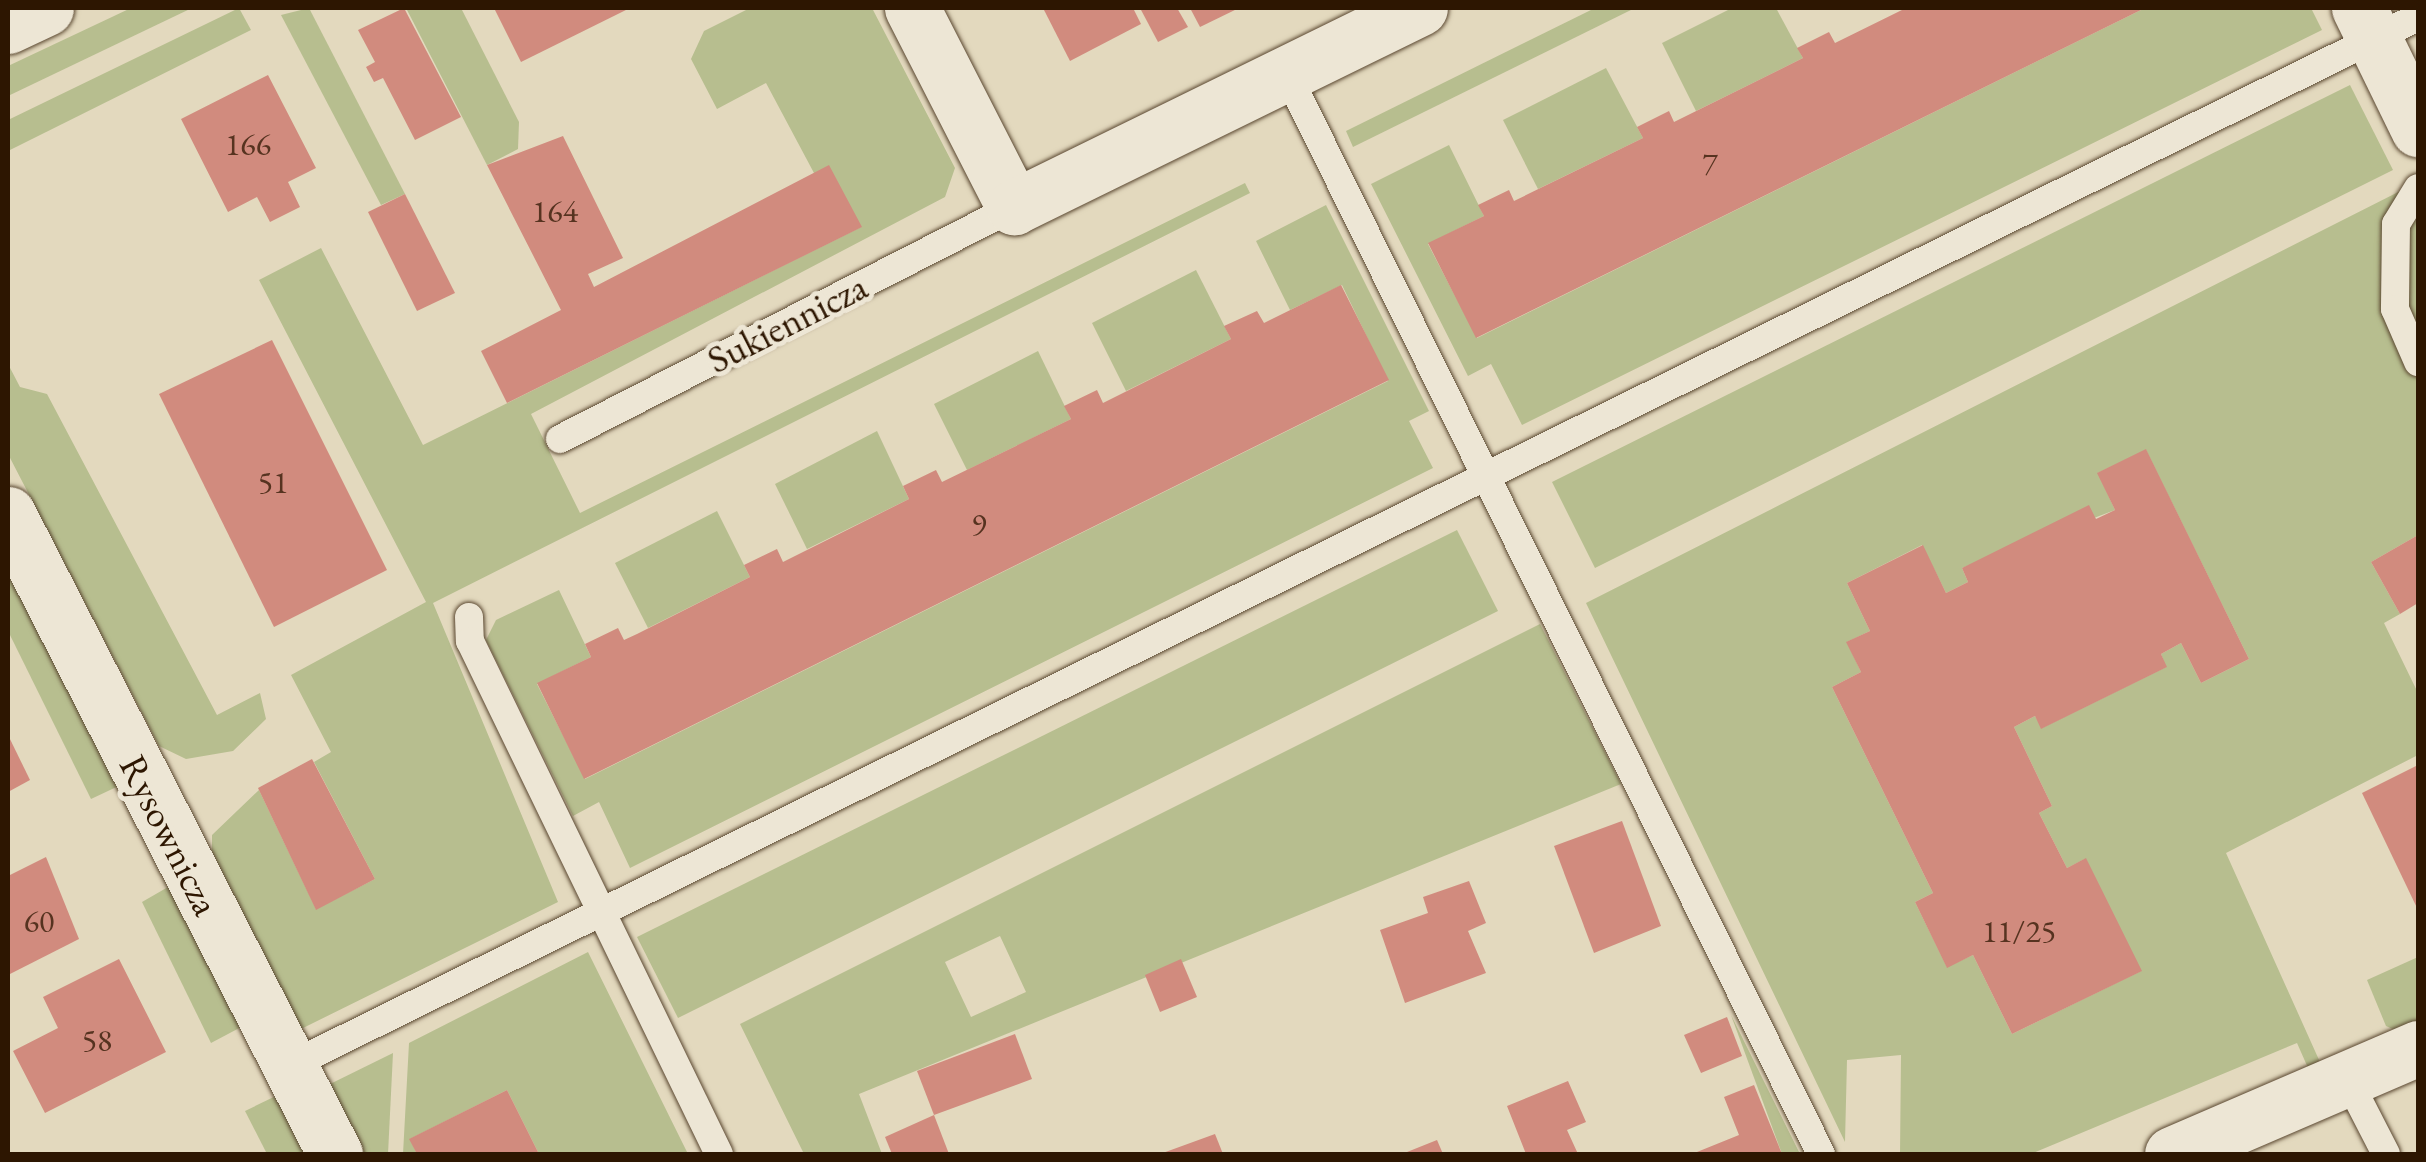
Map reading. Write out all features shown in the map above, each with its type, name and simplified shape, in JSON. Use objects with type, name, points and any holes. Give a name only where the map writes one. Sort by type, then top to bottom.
[{"type":"street","points":[[8,26],[46,8]]},
{"type":"street","points":[[912,8],[1014,207]]},
{"type":"street","name":"Sukiennicza","points":[[1014,207],[1420,8]]},
{"type":"street","points":[[2384,21],[2418,128]]},
{"type":"street","name":"Rysownicza","points":[[8,514],[335,1154]]},
{"type":"street","points":[[2172,1154],[2418,1048]]},
{"type":"lane","points":[[290,1066],[2384,21]]},
{"type":"lane","points":[[1287,74],[1821,1154]]},
{"type":"lane","points":[[2418,188],[2396,224],[2396,309],[2418,362]]},
{"type":"lane","name":"Sukiennicza","points":[[560,439],[1014,207]]},
{"type":"lane","points":[[469,617],[470,641],[718,1154]]},
{"type":"lane","points":[[2347,1078],[2386,1154]]},
{"type":"green space","points":[[131,8],[192,8],[8,96],[8,66]]},
{"type":"green space","points":[[239,8],[251,30],[8,151],[8,120]]},
{"type":"green space","points":[[309,8],[405,194],[381,205],[281,15]]},
{"type":"green space","points":[[406,8],[461,8],[519,122],[518,149],[487,165]]},
{"type":"green space","points":[[750,8],[872,8],[955,168],[945,197],[531,414],[580,513],[1245,183],[1250,193],[433,603],[558,902],[301,1029],[212,852],[212,835],[259,790],[316,909],[375,879],[314,762],[331,752],[291,675],[426,602],[259,280],[321,248],[423,445],[861,227],[814,173],[766,83],[717,109],[691,59],[704,31]]},
{"type":"green space","points":[[1595,8],[1635,8],[1353,147],[1346,131]]},
{"type":"green space","points":[[1732,8],[1776,8],[1803,58],[1696,111],[1662,43]]},
{"type":"green space","points":[[2145,8],[2311,8],[2322,30],[1522,425],[1491,364],[1468,376],[1371,184],[1449,145],[1484,216],[1428,244],[1477,338]]},
{"type":"green space","points":[[1606,68],[1643,138],[1538,189],[1503,120]]},
{"type":"green space","points":[[2350,85],[2393,170],[1595,568],[1552,482]]},
{"type":"green space","points":[[2418,182],[2418,535],[2371,562],[2400,614],[2384,623],[2418,693],[2418,755],[2226,853],[2324,1071],[2312,1077],[2297,1043],[2031,1154],[1900,1154],[1901,1055],[1847,1060],[1845,1142],[1586,603]],"holes":[[[2146,450],[2249,659],[2201,683],[2181,643],[2161,654],[2166,667],[2042,728],[2035,716],[2014,727],[2052,806],[2039,813],[2067,868],[2085,859],[2141,971],[2012,1034],[1973,955],[1947,967],[1915,902],[1933,893],[1832,687],[1861,672],[1847,642],[1870,631],[1847,583],[1922,545],[1946,593],[1968,582],[1962,568],[2115,510],[2098,473]]]},
{"type":"green space","points":[[1326,205],[1429,411],[1409,421],[1433,468],[630,868],[599,802],[573,816],[486,640],[496,620],[559,590],[591,657],[537,684],[585,779],[1388,381],[1342,285],[1290,310],[1256,241]]},
{"type":"green space","points":[[1196,270],[1231,339],[1126,391],[1092,323]]},
{"type":"green space","points":[[1038,351],[1071,419],[967,470],[934,404]]},
{"type":"green space","points":[[8,364],[20,387],[47,394],[217,715],[260,693],[266,719],[233,751],[186,759],[159,746],[8,454]]},
{"type":"green space","points":[[877,431],[909,499],[807,549],[775,484]]},
{"type":"green space","points":[[717,511],[750,577],[648,628],[615,563]]},
{"type":"green space","points":[[1457,530],[1498,611],[678,1018],[637,937]]},
{"type":"green space","points":[[8,551],[125,783],[91,799],[8,631]]},
{"type":"green space","points":[[1540,624],[1621,784],[859,1094],[882,1154],[804,1154],[740,1024]],"holes":[[[1000,936],[1026,992],[971,1017],[945,962]]]},
{"type":"green space","points":[[175,883],[245,1025],[211,1043],[142,902]]},
{"type":"green space","points":[[588,952],[688,1154],[539,1154],[507,1090],[410,1139],[417,1154],[403,1154],[409,1043]]},
{"type":"green space","points":[[2418,957],[2418,1031],[2408,1036],[2386,1026],[2367,980]]},
{"type":"green space","points":[[1731,1015],[1800,1154],[1782,1154]]},
{"type":"green space","points":[[393,1053],[388,1154],[364,1154],[328,1085]]},
{"type":"green space","points":[[282,1093],[313,1154],[267,1154],[245,1111]]},
{"type":"building","points":[[404,8],[461,117],[415,140],[383,78],[374,82],[366,67],[375,62],[358,30]]},
{"type":"building","points":[[494,8],[630,8],[521,62]]},
{"type":"building","points":[[1043,8],[1133,8],[1141,24],[1070,61]]},
{"type":"building","points":[[1140,8],[1177,8],[1188,27],[1158,42]]},
{"type":"building","points":[[1190,8],[1239,8],[1200,27]]},
{"type":"building","points":[[1906,8],[2145,8],[1476,338],[1428,243],[1484,216],[1478,205],[1509,190],[1514,201],[1643,138],[1637,127],[1669,111],[1674,122],[1803,58],[1797,48],[1829,32],[1835,43]]},
{"type":"building","points":[[268,75],[316,168],[288,182],[300,207],[270,222],[257,197],[228,212],[181,119]]},
{"type":"building","points":[[563,136],[623,258],[588,274],[594,287],[829,165],[862,227],[507,403],[481,351],[561,310],[487,165]]},
{"type":"building","points":[[405,194],[455,293],[417,311],[368,212]]},
{"type":"building","points":[[1341,285],[1389,380],[584,779],[537,683],[591,657],[585,644],[618,628],[624,640],[637,634],[750,577],[744,565],[777,549],[783,562],[909,499],[903,486],[936,470],[942,482],[1071,419],[1064,406],[1097,390],[1103,403],[1231,339],[1224,326],[1257,311],[1264,323]]},
{"type":"building","points":[[272,340],[387,570],[274,627],[159,394]]},
{"type":"building","points":[[2146,449],[2249,659],[2201,683],[2181,643],[2161,654],[2167,667],[2041,729],[2035,716],[2014,727],[2052,806],[2039,813],[2067,868],[2086,858],[2142,971],[2012,1034],[1973,955],[1947,968],[1915,902],[1933,893],[1832,687],[1861,672],[1846,642],[1870,631],[1847,583],[1923,545],[1946,593],[1968,582],[1962,568],[2089,505],[2096,519],[2115,510],[2097,473]]},
{"type":"building","points":[[2418,535],[2418,603],[2400,614],[2371,562]]},
{"type":"building","points":[[8,735],[30,780],[8,792]]},
{"type":"building","points":[[312,759],[375,879],[316,910],[258,788]]},
{"type":"building","points":[[2418,765],[2418,910],[2362,793]]},
{"type":"building","points":[[1622,821],[1661,926],[1594,953],[1554,846]]},
{"type":"building","points":[[46,857],[79,939],[8,975],[8,876]]},
{"type":"building","points":[[1469,881],[1486,923],[1468,931],[1486,973],[1405,1003],[1380,930],[1428,913],[1423,897]]},
{"type":"building","points":[[119,959],[166,1052],[45,1113],[13,1051],[58,1028],[43,997]]},
{"type":"building","points":[[1181,959],[1197,997],[1160,1012],[1145,975]]},
{"type":"building","points":[[1727,1017],[1742,1056],[1701,1073],[1684,1035]]},
{"type":"building","points":[[1015,1034],[1032,1079],[934,1115],[917,1071]]},
{"type":"building","points":[[1568,1081],[1586,1122],[1567,1130],[1578,1154],[1526,1154],[1507,1106]]},
{"type":"building","points":[[1754,1085],[1782,1154],[1692,1154],[1739,1135],[1724,1097]]},
{"type":"building","points":[[507,1090],[539,1154],[417,1154],[409,1139]]},
{"type":"building","points":[[934,1115],[949,1154],[892,1154],[885,1137]]},
{"type":"building","points":[[1215,1134],[1223,1154],[1160,1154]]},
{"type":"building","points":[[1437,1140],[1443,1154],[1402,1154]]}]
